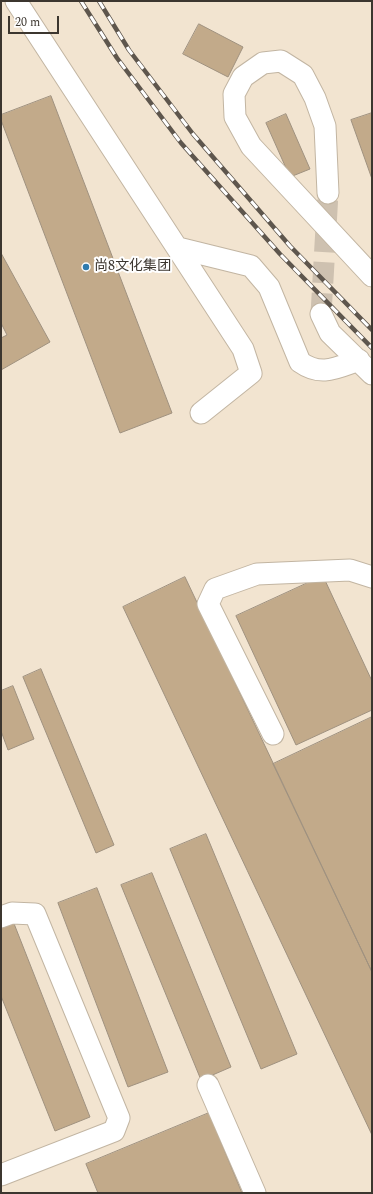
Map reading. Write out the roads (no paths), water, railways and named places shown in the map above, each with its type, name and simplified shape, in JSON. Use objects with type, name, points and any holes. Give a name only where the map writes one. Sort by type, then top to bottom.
[{"type":"street","points":[[16,1],[243,349],[251,373],[201,413]]},
{"type":"street","points":[[328,192],[326,126],[316,98],[303,76],[281,61],[264,63],[243,77],[234,94],[235,117],[251,146],[372,276]]},
{"type":"street","points":[[178,248],[251,266],[269,287],[300,362],[310,369],[329,370],[365,367]]},
{"type":"street","points":[[321,314],[330,333],[365,367]]},
{"type":"street","points":[[273,734],[208,604],[215,589],[257,574],[350,570],[372,577]]},
{"type":"street","points":[[1,917],[12,913],[35,914],[119,1118],[114,1131],[1,1175]]},
{"type":"street","points":[[208,1085],[255,1193]]},
{"type":"tunnel","points":[[321,314],[328,193]]},
{"type":"railway","points":[[81,1],[117,58],[181,143],[280,254],[372,348]]},
{"type":"railway","points":[[99,1],[129,50],[193,134],[290,246],[372,330]]},
{"type":"place","name":"尚8文化集团","points":[[86,267]]}]
